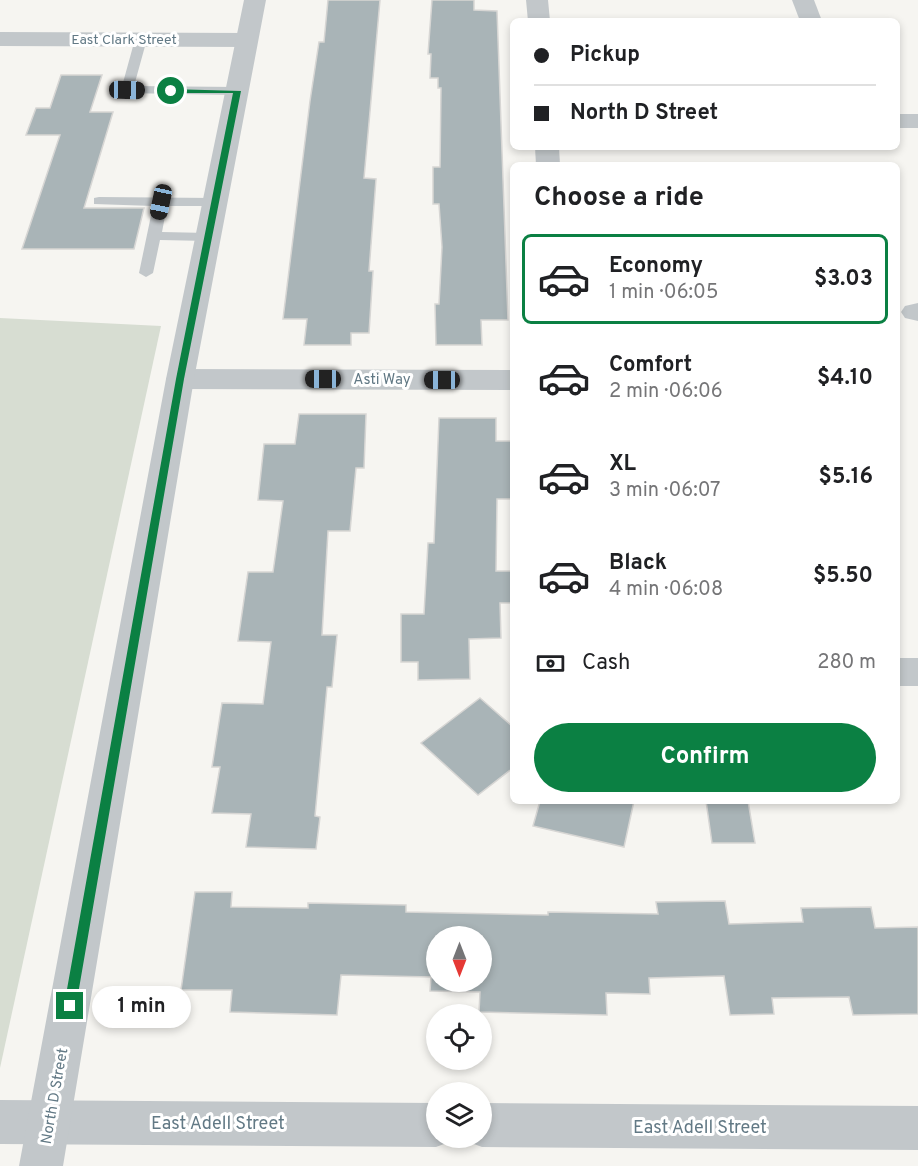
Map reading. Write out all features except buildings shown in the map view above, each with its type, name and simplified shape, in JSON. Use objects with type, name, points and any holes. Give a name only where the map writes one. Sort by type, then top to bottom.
[{"type":"street","name":"North D Street","points":[[41,1166],[180,379],[255,0]]},
{"type":"street","points":[[537,0],[539,18]]},
{"type":"street","points":[[803,0],[810,18]]},
{"type":"street","name":"East Clark Street","points":[[0,39],[248,40]]},
{"type":"street","points":[[900,121],[918,121]]},
{"type":"street","name":"Asti Way","points":[[180,379],[510,380]]},
{"type":"street","points":[[900,672],[918,672]]},
{"type":"street","name":"East Adell Street","points":[[0,1122],[426,1125]]},
{"type":"street","name":"East Adell Street","points":[[492,1125],[918,1128]]},
{"type":"lane","points":[[141,39],[127,90],[237,91]]},
{"type":"lane","points":[[99,201],[215,202]]},
{"type":"lane","points":[[146,273],[161,202]]},
{"type":"lane","points":[[154,236],[208,237]]},
{"type":"shaded area","points":[[0,318],[161,326],[0,1068]]},
{"type":"route","points":[[70,1006],[180,379],[237,91],[171,91]]}]
